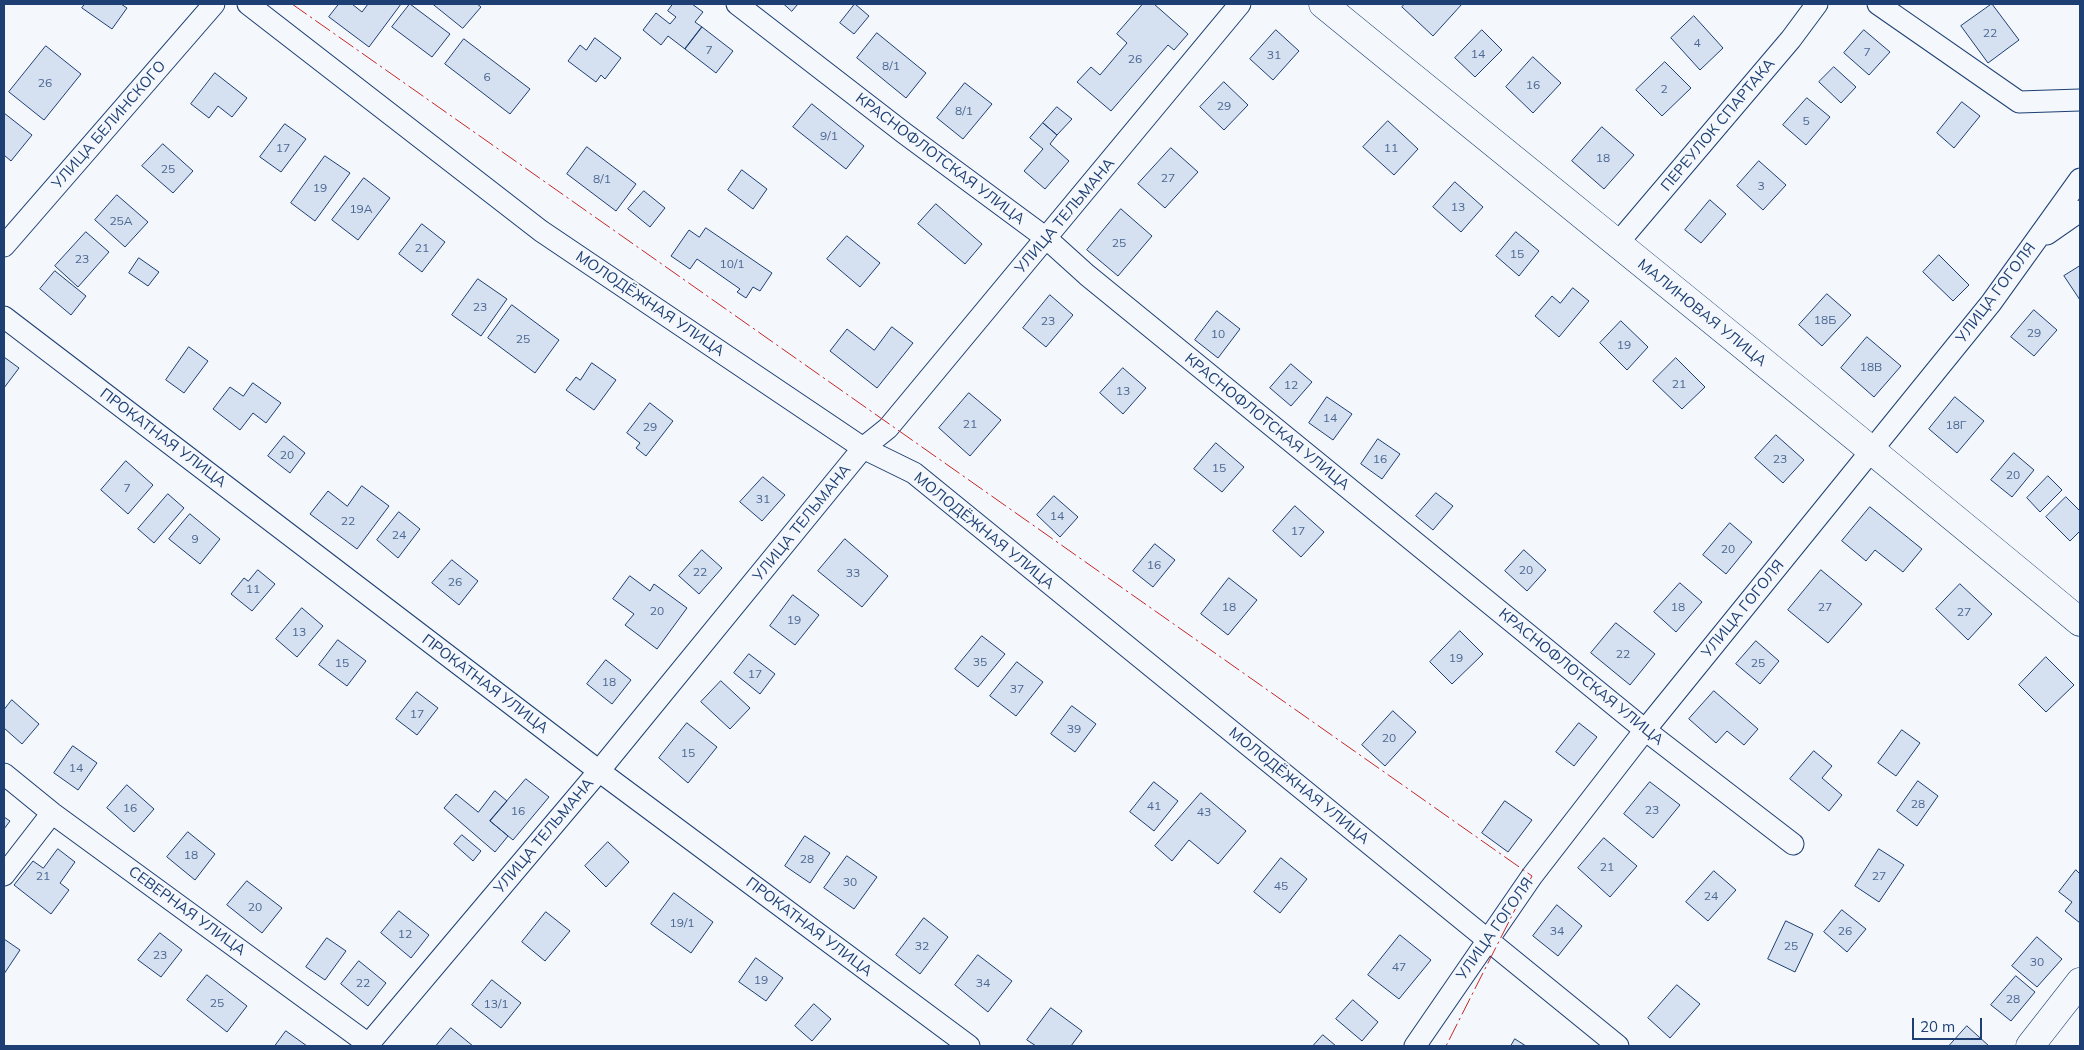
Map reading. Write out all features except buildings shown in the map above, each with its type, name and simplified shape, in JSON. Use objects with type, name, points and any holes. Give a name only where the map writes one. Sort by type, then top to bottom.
[{"type":"street","name":"УЛИЦА БЕЛИНСКОГО","points":[[4,246],[214,4]]},
{"type":"street","name":"МОЛОДЁЖНАЯ УЛИЦА","points":[[248,4],[541,230],[863,448],[914,474],[1618,1046]]},
{"type":"street","name":"КРАСНОФЛОТСКАЯ УЛИЦА","points":[[738,4],[904,133],[1046,238],[1095,281],[1645,730],[1793,844]]},
{"type":"street","name":"УЛИЦА ТЕЛЬМАНА","points":[[369,1046],[599,771],[863,448],[888,428],[1240,4]]},
{"type":"street","name":"МАЛИНОВАЯ УЛИЦА","points":[[1323,4],[1872,449],[2080,622]]},
{"type":"street","name":"ПЕРЕУЛОК СПАРТАКА","points":[[1617,244],[1791,39],[1817,4]]},
{"type":"street","points":[[1878,4],[2019,102],[2080,100]]},
{"type":"street","name":"УЛИЦА ГОГОЛЯ","points":[[1415,1046],[1532,876],[1645,730],[1992,303],[2080,179]]},
{"type":"street","points":[[2035,242],[2080,211]]},
{"type":"street","name":"ПРОКАТНАЯ УЛИЦА","points":[[4,317],[599,771],[969,1046]]},
{"type":"street","name":"СЕВЕРНАЯ УЛИЦА","points":[[4,774],[52,813],[369,1046]]},
{"type":"street","points":[[4,874],[52,813]]},
{"type":"street","points":[[2030,1046],[2080,982]]},
{"type":"power","points":[[292,4],[1532,876],[1446,1046]]}]
